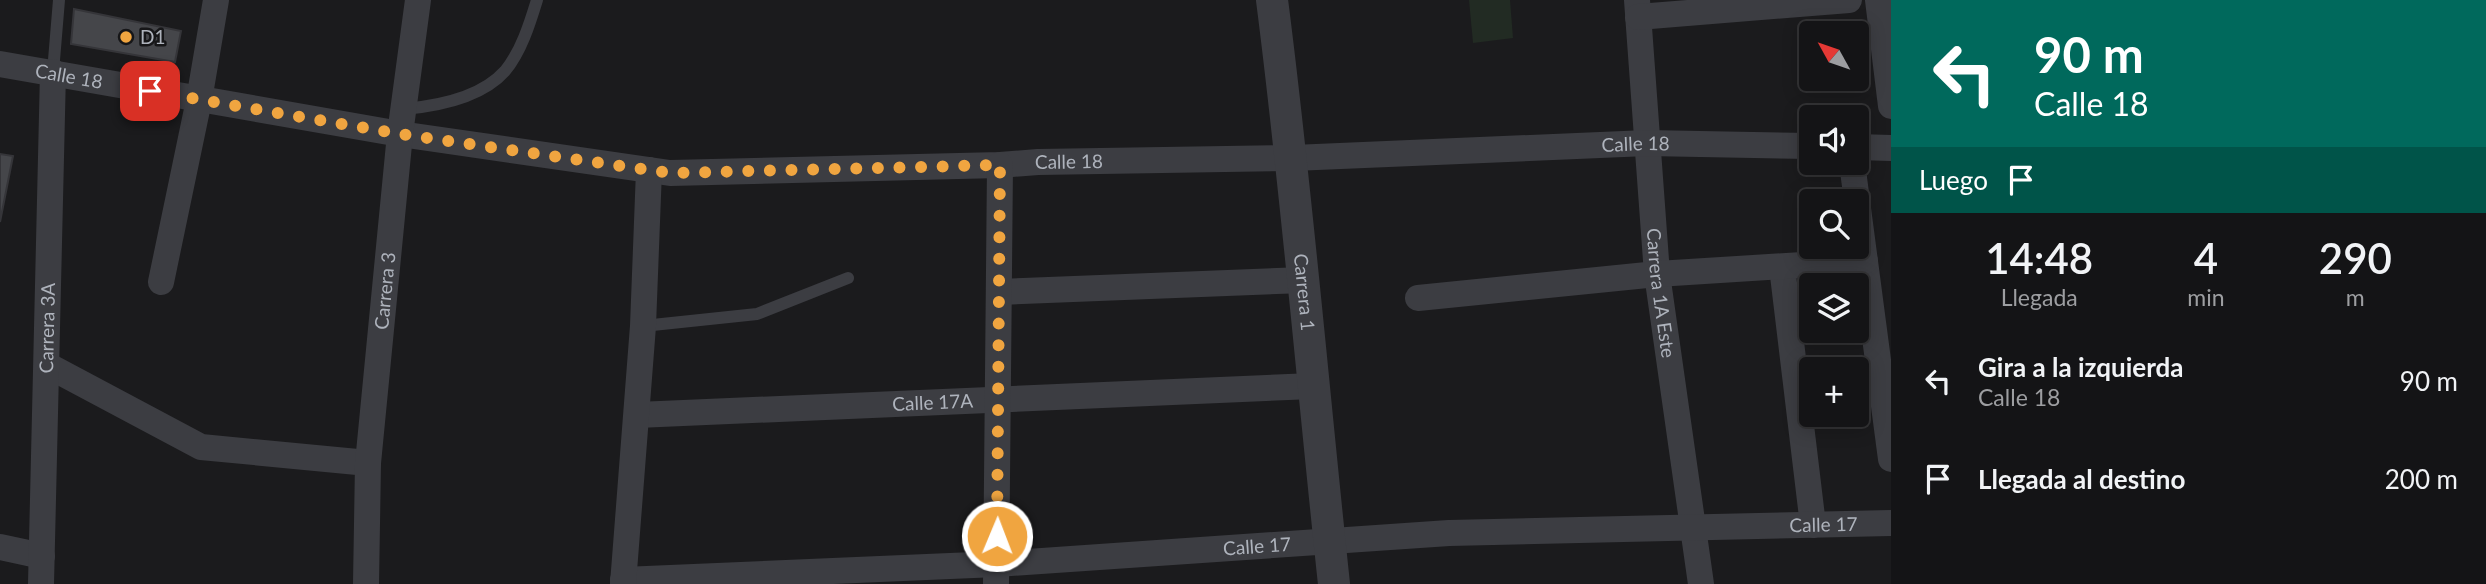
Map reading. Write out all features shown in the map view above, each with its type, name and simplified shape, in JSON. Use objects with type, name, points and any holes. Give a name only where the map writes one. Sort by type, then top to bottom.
[{"type":"street","points":[[161,282],[199,100],[216,0]]},
{"type":"street","name":"Carrera 3","points":[[366,584],[368,463],[402,121],[418,0]]},
{"type":"street","name":"Carrera 1","points":[[1272,0],[1293,158],[1334,584]]},
{"type":"street","points":[[1637,8],[1849,0]]},
{"type":"street","points":[[1878,0],[1891,106]]},
{"type":"street","name":"Carrera 1A Este","points":[[1637,8],[1657,274],[1701,584]]},
{"type":"street","name":"Calle 18","points":[[0,64],[199,100],[402,121],[670,173],[1038,162],[1293,158],[1647,143],[1799,146]]},
{"type":"street","name":"Carrera 3A","points":[[41,584],[53,72]]},
{"type":"street","points":[[1869,147],[1891,148]]},
{"type":"street","points":[[997,574],[1000,165]]},
{"type":"street","points":[[623,582],[643,327],[649,170]]},
{"type":"street","points":[[1854,175],[1891,459]]},
{"type":"street","points":[[1418,298],[1657,274],[1865,261]]},
{"type":"street","points":[[1782,267],[1813,525]]},
{"type":"street","points":[[999,292],[1304,280]]},
{"type":"street","points":[[47,365],[201,447],[368,463]]},
{"type":"street","name":"Calle 17A","points":[[637,415],[1313,386]]},
{"type":"street","name":"Calle 17","points":[[623,582],[997,574],[1329,541],[1449,533],[1891,523]]},
{"type":"street","points":[[0,547],[42,556]]},
{"type":"lane","points":[[53,72],[59,0]]},
{"type":"lane","points":[[402,121],[483,87],[505,71],[521,43],[537,0]]},
{"type":"lane","points":[[643,327],[757,314],[848,278]]},
{"type":"shaded area","points":[[1469,0],[1510,0],[1513,38],[1473,43]]},
{"type":"building","name":"D1","points":[[74,9],[181,31],[175,62],[71,44]]},
{"type":"building","points":[[0,154],[13,156],[0,222]]},
{"type":"place","name":"D1","points":[[126,37]]},
{"type":"route","points":[[150,91],[400,134],[670,173],[1000,165],[997,536]]}]
